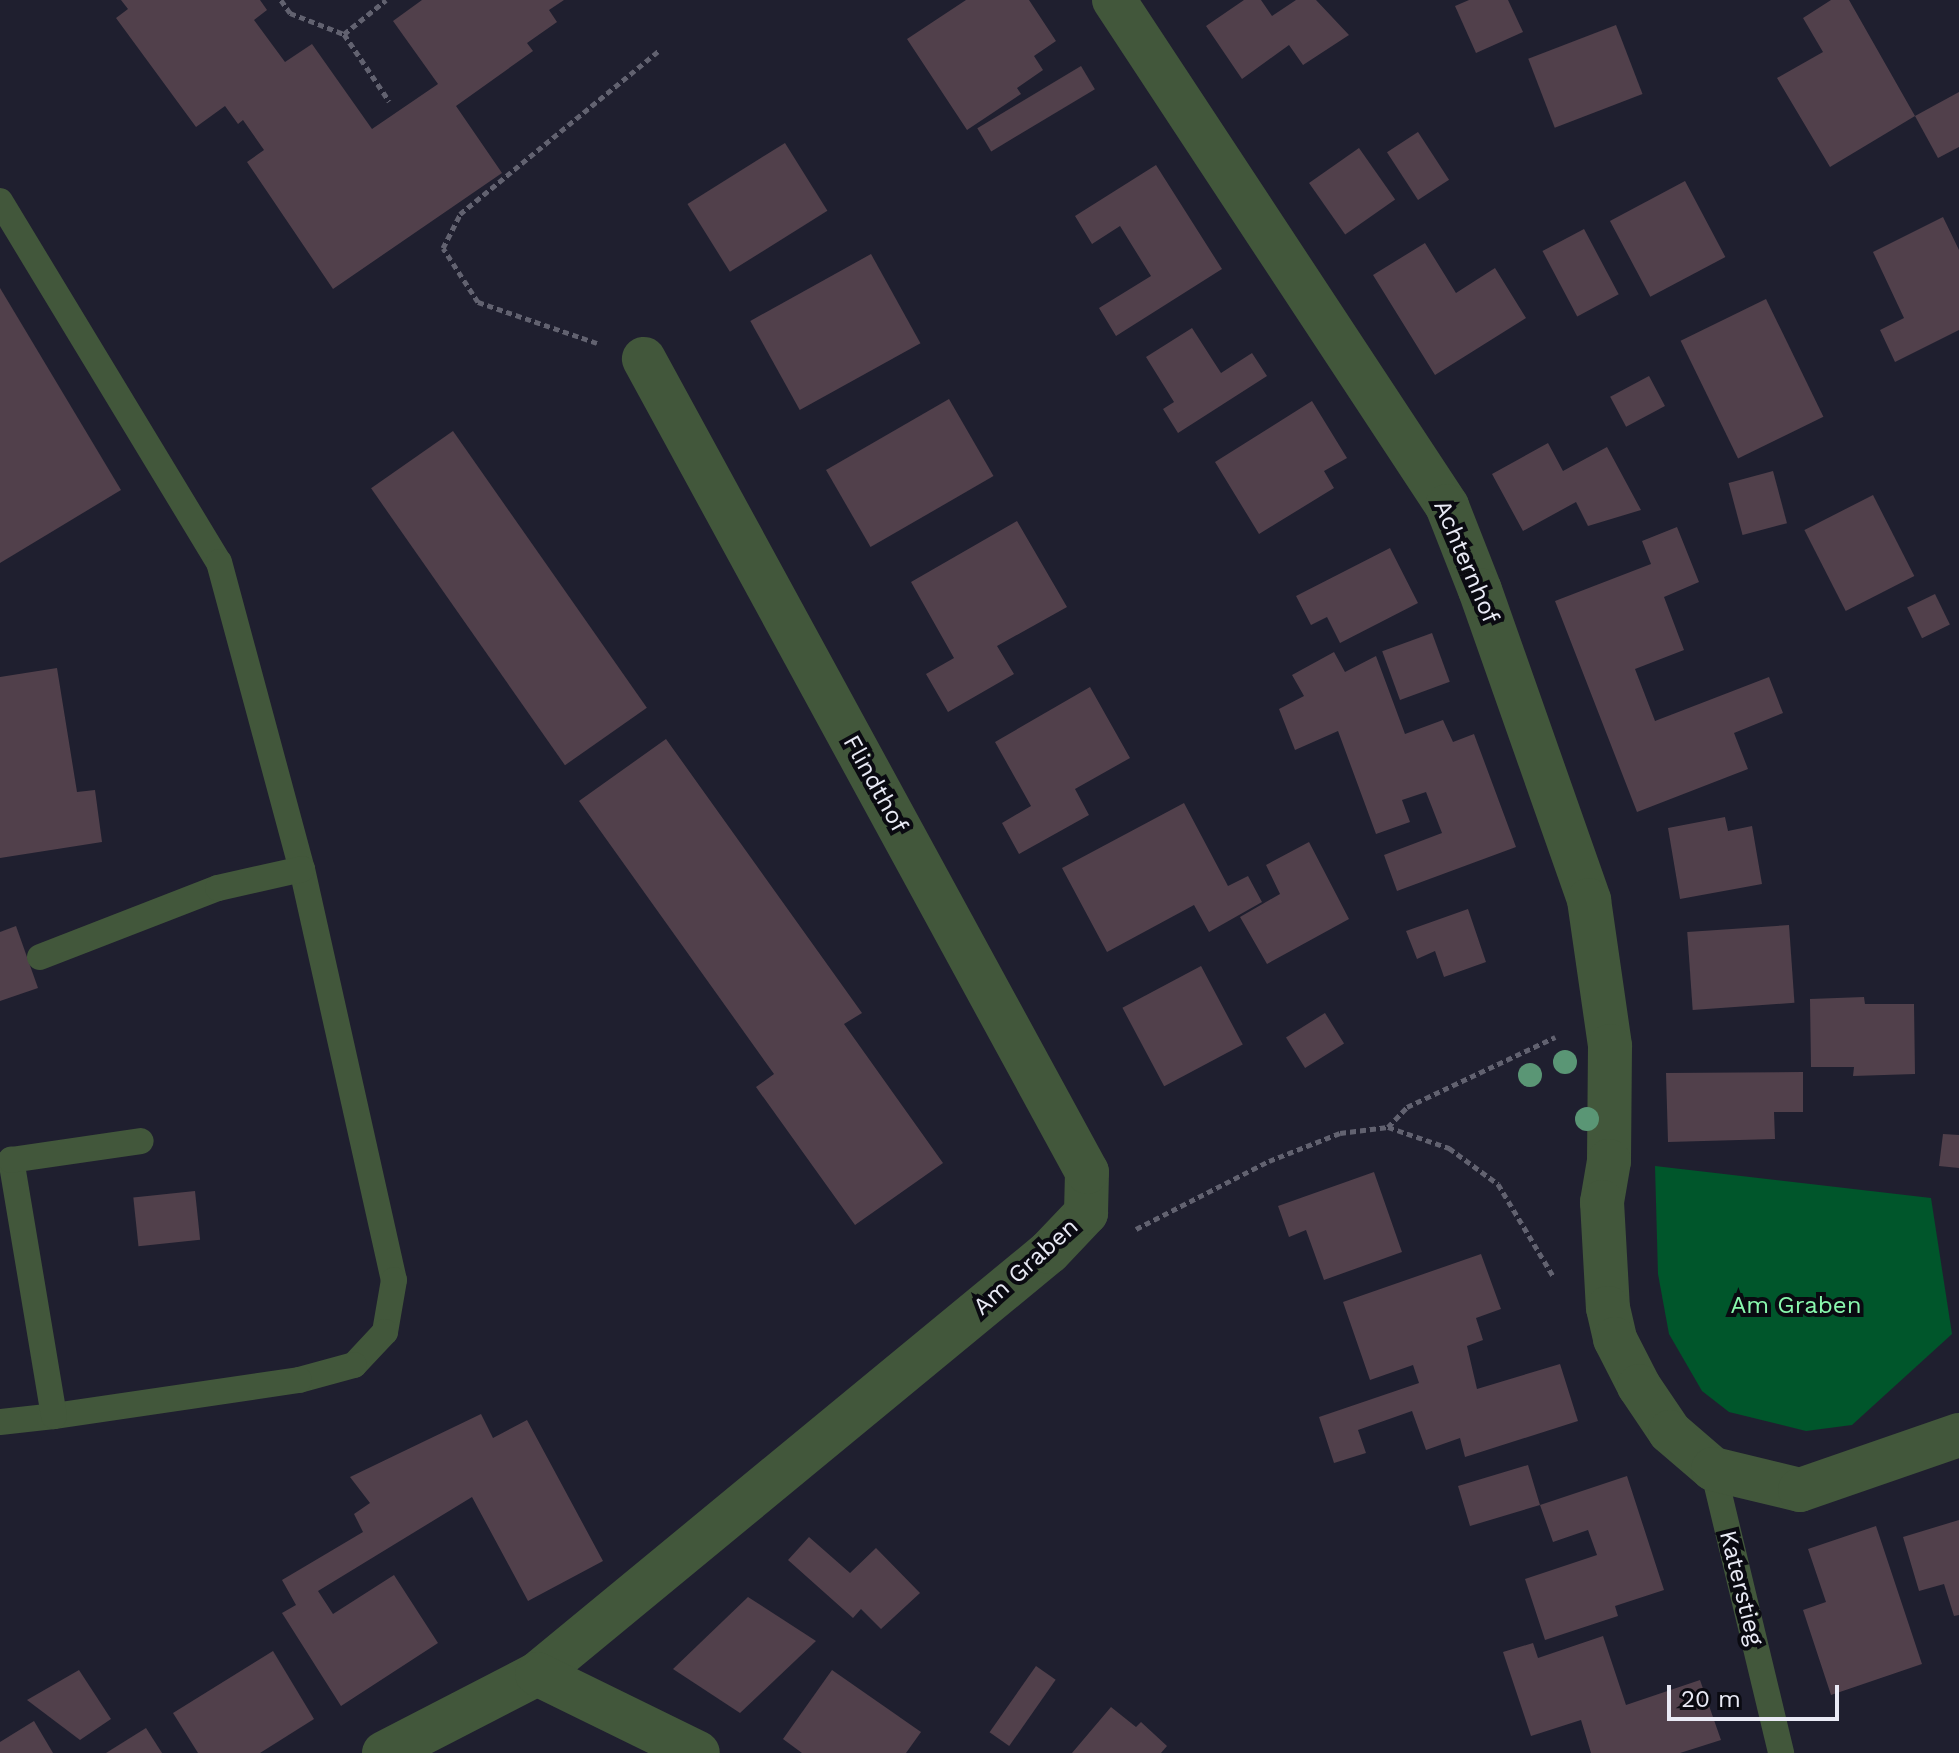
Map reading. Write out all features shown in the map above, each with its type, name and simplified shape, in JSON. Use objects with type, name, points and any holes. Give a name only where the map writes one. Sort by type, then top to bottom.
[{"type":"street","name":"Achternhof","points":[[1114,0],[1447,506],[1589,900],[1606,1006],[1609,1161],[1602,1202],[1615,1339],[1670,1432],[1713,1469]]},
{"type":"street","name":"Flindthof","points":[[644,359],[1087,1172],[1086,1213]]},
{"type":"street","name":"Am Graben","points":[[384,1753],[537,1674],[1025,1272],[1086,1213]]},
{"type":"street","points":[[1713,1469],[1800,1490],[1959,1435]]},
{"type":"street","points":[[537,1674],[698,1753]]},
{"type":"lane","points":[[0,201],[219,562],[302,869],[394,1280],[385,1332],[354,1365],[299,1380],[0,1422]]},
{"type":"lane","points":[[40,957],[218,888],[302,869]]},
{"type":"lane","points":[[54,1416],[6,1160],[141,1141]]},
{"type":"lane","name":"Katerstieg","points":[[1713,1469],[1781,1753]]},
{"type":"path","points":[[281,0],[290,13],[344,34],[389,101]]},
{"type":"path","points":[[344,34],[386,0]]},
{"type":"path","points":[[644,359],[478,302],[443,248],[460,214],[660,50]]},
{"type":"path","points":[[1388,1127],[1407,1107],[1576,1028],[1606,1006]]},
{"type":"path","name":"Am Graben","points":[[1086,1213],[1135,1229],[1269,1161],[1340,1133],[1388,1127],[1449,1148],[1498,1184],[1556,1282]]},
{"type":"green space","name":"Am Graben","points":[[1655,1166],[1931,1198],[1952,1334],[1852,1425],[1806,1431],[1729,1412],[1702,1391],[1669,1334],[1658,1274]]},
{"type":"building","points":[[121,0],[260,0],[267,10],[254,20],[285,62],[312,44],[372,129],[438,84],[393,21],[422,0],[564,0],[549,10],[557,22],[527,43],[533,51],[456,106],[502,173],[333,289],[247,162],[264,150],[243,120],[238,124],[225,106],[196,127],[116,18],[128,9]]},
{"type":"building","points":[[966,0],[1029,0],[1056,41],[1034,56],[1043,70],[1017,88],[1021,94],[967,130],[907,39]]},
{"type":"building","points":[[1244,0],[1261,0],[1272,16],[1296,0],[1316,0],[1349,35],[1303,65],[1289,45],[1242,79],[1206,26]]},
{"type":"building","points":[[1469,0],[1508,0],[1523,32],[1476,53],[1455,6]]},
{"type":"building","points":[[1831,0],[1849,0],[1915,116],[1830,167],[1777,78],[1823,52],[1803,18]]},
{"type":"building","points":[[1616,25],[1643,94],[1555,128],[1528,59]]},
{"type":"building","points":[[1081,66],[1095,89],[991,151],[977,128]]},
{"type":"building","points":[[1959,92],[1959,147],[1938,158],[1915,116]]},
{"type":"building","points":[[1418,132],[1449,180],[1418,200],[1387,152]]},
{"type":"building","points":[[785,143],[827,211],[730,272],[687,204]]},
{"type":"building","points":[[1359,148],[1395,200],[1345,235],[1309,183]]},
{"type":"building","points":[[1156,165],[1222,269],[1116,336],[1099,308],[1151,276],[1120,226],[1092,244],[1075,216]]},
{"type":"building","points":[[1685,181],[1725,257],[1650,297],[1610,221]]},
{"type":"building","points":[[1943,217],[1959,250],[1959,330],[1895,362],[1880,330],[1904,318],[1873,252]]},
{"type":"building","points":[[1584,229],[1619,294],[1577,316],[1543,251]]},
{"type":"building","points":[[1425,243],[1456,293],[1495,268],[1526,318],[1435,375],[1373,275]]},
{"type":"building","points":[[871,254],[920,343],[800,410],[750,321]]},
{"type":"building","points":[[0,288],[121,490],[0,563]]},
{"type":"building","points":[[1766,299],[1823,417],[1738,458],[1681,341]]},
{"type":"building","points":[[1192,328],[1221,373],[1252,353],[1267,376],[1178,433],[1163,409],[1174,402],[1146,357]]},
{"type":"building","points":[[1649,376],[1665,406],[1626,427],[1610,397]]},
{"type":"building","points":[[949,399],[994,476],[871,547],[826,470]]},
{"type":"building","points":[[1312,401],[1347,458],[1324,471],[1334,488],[1259,534],[1215,462]]},
{"type":"building","points":[[453,431],[647,708],[565,765],[371,488]]},
{"type":"building","points":[[1548,443],[1563,471],[1607,447],[1641,510],[1588,526],[1576,502],[1523,531],[1492,474]]},
{"type":"building","points":[[1773,471],[1787,523],[1743,535],[1729,483]]},
{"type":"building","points":[[1873,495],[1914,576],[1846,611],[1804,530]]},
{"type":"building","points":[[1017,521],[1067,607],[997,646],[1014,674],[948,712],[926,674],[954,658],[911,582]]},
{"type":"building","points":[[1677,527],[1699,582],[1664,597],[1684,650],[1635,669],[1655,721],[1769,677],[1783,713],[1734,733],[1748,769],[1637,812],[1555,601],[1651,564],[1642,541]]},
{"type":"building","points":[[1390,548],[1418,603],[1340,643],[1327,617],[1311,625],[1296,596]]},
{"type":"building","points":[[1935,594],[1950,625],[1922,638],[1907,608]]},
{"type":"building","points":[[1432,633],[1450,682],[1400,700],[1382,651]]},
{"type":"building","points":[[1334,652],[1345,672],[1376,656],[1405,734],[1443,720],[1453,742],[1474,734],[1516,847],[1397,891],[1384,855],[1442,833],[1426,792],[1402,800],[1410,822],[1376,834],[1338,731],[1295,750],[1279,709],[1304,696],[1292,675]]},
{"type":"building","points":[[57,668],[77,792],[95,790],[102,842],[0,858],[0,677]]},
{"type":"building","points":[[1090,687],[1130,758],[1075,789],[1089,815],[1019,854],[1002,823],[1031,806],[995,742]]},
{"type":"building","points":[[666,739],[862,1013],[844,1024],[943,1163],[855,1225],[756,1087],[774,1074],[579,801]]},
{"type":"building","points":[[1184,803],[1228,886],[1248,876],[1262,902],[1209,932],[1194,905],[1107,952],[1062,868]]},
{"type":"building","points":[[1725,817],[1728,831],[1752,826],[1762,884],[1680,899],[1668,828]]},
{"type":"building","points":[[1309,842],[1349,919],[1267,964],[1240,917],[1280,894],[1266,865]]},
{"type":"building","points":[[1468,909],[1486,962],[1444,977],[1435,951],[1417,959],[1406,931]]},
{"type":"building","points":[[1789,925],[1794,1003],[1693,1010],[1687,932]]},
{"type":"building","points":[[16,926],[38,988],[0,1001],[0,932]]},
{"type":"building","points":[[1201,966],[1243,1045],[1164,1086],[1122,1008]]},
{"type":"building","points":[[1864,997],[1865,1004],[1914,1004],[1915,1074],[1853,1076],[1854,1067],[1811,1067],[1810,999]]},
{"type":"building","points":[[1325,1013],[1344,1044],[1305,1068],[1286,1037]]},
{"type":"building","points":[[1803,1072],[1803,1112],[1774,1112],[1775,1139],[1668,1142],[1666,1073]]},
{"type":"building","points":[[1943,1134],[1959,1135],[1959,1168],[1939,1166]]},
{"type":"building","points":[[1374,1172],[1402,1252],[1324,1280],[1306,1230],[1289,1237],[1278,1206]]},
{"type":"building","points":[[195,1191],[200,1240],[138,1246],[133,1197]]},
{"type":"building","points":[[1481,1254],[1501,1309],[1476,1318],[1483,1340],[1467,1346],[1477,1389],[1560,1364],[1578,1421],[1465,1457],[1460,1438],[1426,1450],[1412,1411],[1358,1430],[1366,1453],[1334,1463],[1319,1417],[1419,1383],[1413,1365],[1370,1380],[1343,1302]]},
{"type":"building","points":[[481,1414],[493,1438],[527,1420],[603,1561],[528,1601],[472,1497],[318,1591],[333,1614],[394,1575],[438,1643],[341,1706],[282,1613],[296,1605],[282,1580],[363,1532],[354,1514],[370,1503],[350,1477]]},
{"type":"building","points":[[1528,1465],[1540,1505],[1470,1526],[1458,1486]]},
{"type":"building","points":[[1627,1476],[1664,1590],[1615,1606],[1618,1616],[1545,1640],[1525,1579],[1597,1555],[1588,1530],[1553,1542],[1540,1505]]},
{"type":"building","points":[[1959,1520],[1959,1615],[1954,1616],[1944,1584],[1919,1591],[1903,1537]]},
{"type":"building","points":[[1876,1526],[1922,1664],[1831,1695],[1803,1610],[1826,1602],[1808,1549]]},
{"type":"building","points":[[809,1537],[850,1573],[876,1548],[920,1593],[881,1629],[861,1609],[853,1618],[788,1560]]},
{"type":"building","points":[[748,1597],[816,1641],[740,1713],[673,1669]]},
{"type":"building","points":[[1603,1636],[1626,1705],[1700,1680],[1721,1740],[1680,1753],[1591,1753],[1581,1720],[1531,1736],[1503,1652],[1533,1643],[1538,1658]]},
{"type":"building","points":[[273,1651],[314,1719],[260,1753],[198,1753],[173,1713]]},
{"type":"building","points":[[1036,1666],[1056,1680],[1009,1746],[990,1732]]},
{"type":"building","points":[[79,1670],[111,1719],[80,1740],[27,1700]]},
{"type":"building","points":[[832,1670],[921,1732],[906,1753],[802,1753],[783,1739]]},
{"type":"building","points":[[1111,1707],[1136,1727],[1141,1722],[1167,1746],[1161,1753],[1072,1753]]},
{"type":"building","points":[[34,1721],[53,1753],[0,1753],[0,1742]]},
{"type":"building","points":[[146,1728],[162,1753],[106,1753]]}]
